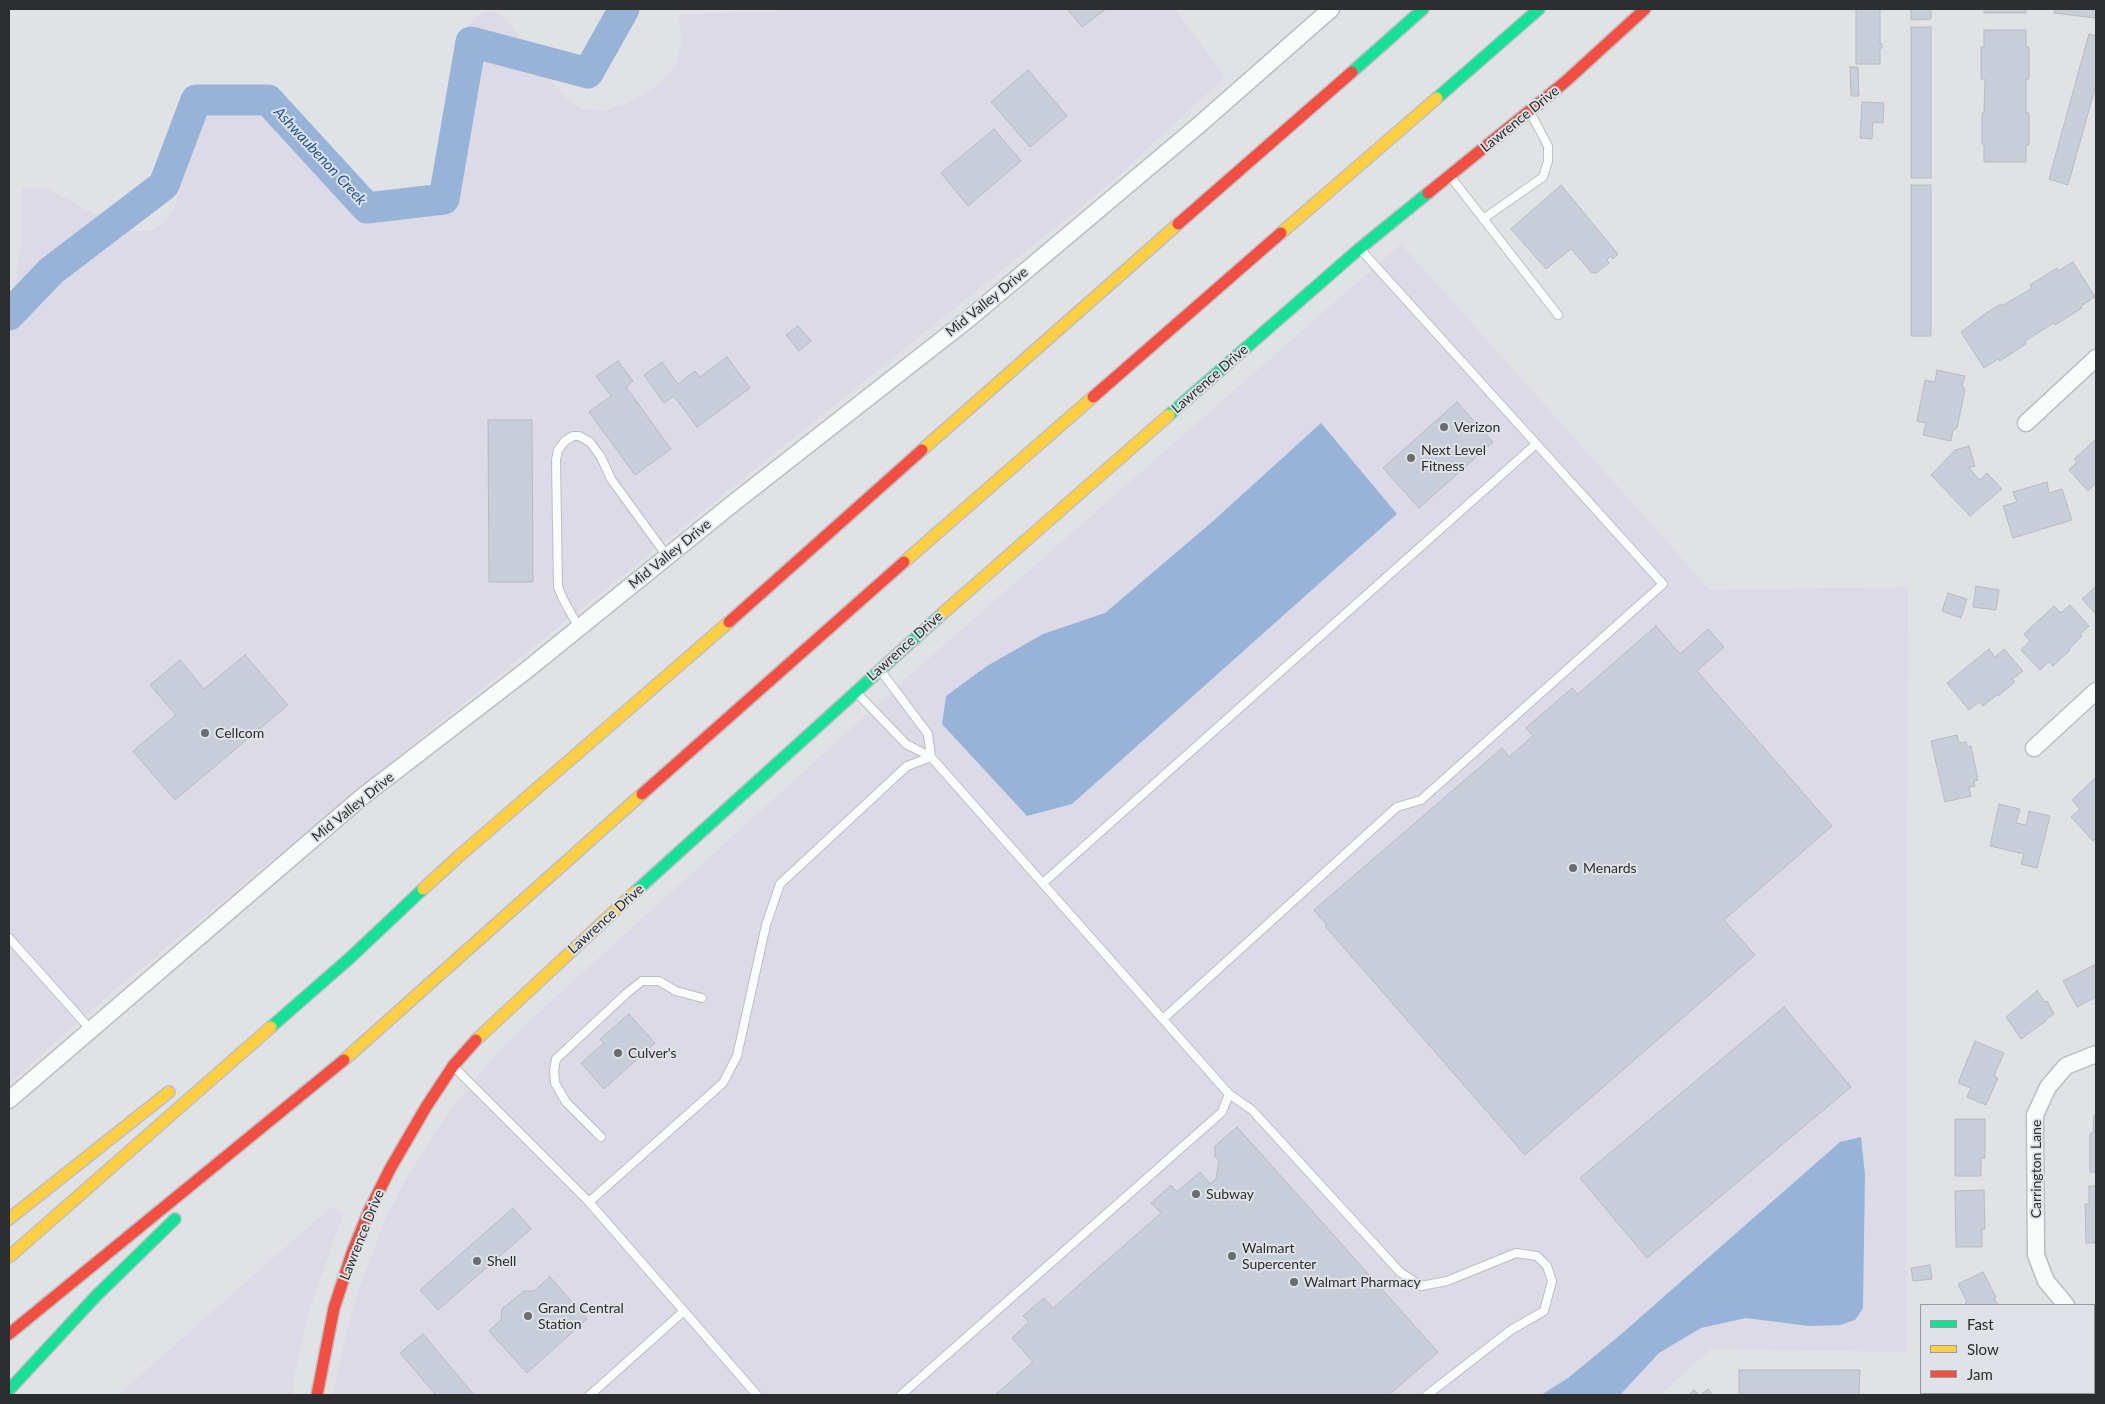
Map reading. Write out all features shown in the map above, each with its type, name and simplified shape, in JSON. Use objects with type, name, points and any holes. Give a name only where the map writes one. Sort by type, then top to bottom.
[{"type":"main road","points":[[9,1257],[351,957],[458,858],[790,569],[992,387],[1423,9]]},
{"type":"main road","points":[[221,1176],[347,1057],[833,624],[1539,9]]},
{"type":"main road","name":"Lawrence Drive","points":[[317,1395],[334,1308],[352,1253],[369,1211],[390,1169],[426,1108],[453,1066],[475,1041],[533,985],[879,669],[1359,248],[1565,82],[1645,9]]},
{"type":"main road","points":[[233,1045],[351,957]]},
{"type":"main road","points":[[9,1334],[347,1057]]},
{"type":"main road","points":[[9,1219],[178,1086]]},
{"type":"main road","points":[[9,1390],[49,1345],[113,1279],[186,1208]]},
{"type":"street","name":"Mid Valley Drive","points":[[9,1100],[362,797],[579,628],[971,317],[1199,125],[1331,9]]},
{"type":"street","points":[[2026,423],[2096,358]]},
{"type":"street","points":[[2034,748],[2096,691]]},
{"type":"street","name":"Carrington Lane","points":[[2065,1304],[2046,1281],[2036,1255],[2035,1114],[2048,1087],[2066,1066],[2096,1054]]},
{"type":"lane","points":[[1483,219],[1543,177],[1548,161],[1548,146],[1530,111]]},
{"type":"lane","points":[[1449,175],[1558,315]]},
{"type":"lane","points":[[1164,1019],[1397,807],[1421,800],[1663,584],[1359,248]]},
{"type":"lane","points":[[579,628],[558,587],[556,460],[558,450],[565,441],[574,436],[579,436],[590,442],[602,457],[611,479],[668,556]]},
{"type":"lane","points":[[1043,883],[1536,444]]},
{"type":"lane","points":[[879,669],[928,734],[931,757]]},
{"type":"lane","points":[[855,692],[906,744],[931,757],[1229,1094],[1252,1110],[1400,1272],[1421,1286],[1447,1281],[1516,1253],[1537,1256],[1547,1266],[1552,1281],[1544,1311],[1511,1330],[1427,1395]]},
{"type":"lane","points":[[589,1202],[723,1083],[737,1056],[766,925],[780,884],[907,766],[931,757]]},
{"type":"lane","points":[[9,938],[92,1030]]},
{"type":"lane","points":[[601,1137],[566,1102],[555,1083],[554,1070],[556,1059],[642,981],[659,981],[676,991],[702,998]]},
{"type":"lane","points":[[453,1066],[589,1202],[756,1395]]},
{"type":"lane","points":[[901,1395],[1222,1112],[1229,1094]]},
{"type":"lane","points":[[590,1395],[684,1311]]},
{"type":"shaded area","points":[[778,9],[1175,9],[1225,77],[1108,185],[450,714],[106,997],[9,1083],[9,325],[22,234],[22,188],[35,187],[50,190],[126,231],[150,231],[165,222],[176,204],[192,140],[202,121],[214,112],[229,109],[247,109],[266,114],[335,192],[371,219],[390,221],[416,215],[439,209],[458,190],[465,171],[468,27],[477,16],[486,12],[495,12],[508,21],[552,82],[567,99],[583,109],[604,111],[630,102],[658,85],[677,64],[682,39],[678,14],[777,12]]},
{"type":"shaded area","points":[[1401,244],[1710,590],[1908,587],[1906,1352],[1711,1349],[1660,1395],[333,1395],[345,1338],[358,1292],[386,1217],[406,1179],[451,1109],[498,1052],[526,1024],[919,667]]},
{"type":"shaded area","points":[[331,1207],[343,1214],[309,1310],[295,1372],[292,1395],[118,1395]]},
{"type":"water","points":[[1321,423],[1397,514],[1072,804],[1027,816],[942,724],[946,696],[987,666],[1043,634],[1105,613],[1212,522]]},
{"type":"water","points":[[1861,1137],[1865,1175],[1863,1308],[1855,1320],[1840,1325],[1809,1326],[1746,1318],[1701,1328],[1659,1353],[1620,1395],[1541,1395],[1568,1378],[1619,1336],[1840,1142]]},
{"type":"building","points":[[1067,9],[1106,9],[1082,27]]},
{"type":"building","points":[[1856,9],[1880,9],[1880,44],[1882,44],[1882,48],[1880,48],[1880,64],[1856,64]]},
{"type":"building","points":[[1911,9],[1931,9],[1931,19],[1911,20]]},
{"type":"building","points":[[1984,9],[2026,9],[2026,13],[1984,13]]},
{"type":"building","points":[[2055,9],[2096,9],[2095,18],[2054,13]]},
{"type":"building","points":[[1911,27],[1931,27],[1931,178],[1911,178]]},
{"type":"building","points":[[1984,30],[2026,30],[2026,47],[2029,47],[2029,79],[2026,79],[2026,113],[2029,113],[2029,145],[2026,145],[2026,162],[1984,162],[1982,113],[1984,113],[1985,79],[1981,79],[1981,47],[1984,47]]},
{"type":"building","points":[[2089,34],[2096,36],[2096,85],[2068,185],[2049,179]]},
{"type":"building","points":[[1850,67],[1858,67],[1859,96],[1851,96]]},
{"type":"building","points":[[1028,70],[1067,116],[1030,147],[991,102]]},
{"type":"building","points":[[1862,102],[1884,103],[1883,123],[1873,122],[1872,139],[1860,138]]},
{"type":"building","points":[[994,129],[1021,161],[968,206],[941,173]]},
{"type":"building","points":[[1561,185],[1618,254],[1613,259],[1611,256],[1607,260],[1609,263],[1595,274],[1571,249],[1546,269],[1511,229]]},
{"type":"building","points":[[1911,185],[1931,185],[1931,336],[1911,336]]},
{"type":"building","points":[[2073,262],[2095,297],[2081,306],[2082,308],[2055,325],[2054,323],[2025,341],[2026,344],[2000,361],[1998,359],[1984,368],[1961,332],[1986,313],[2032,288],[2030,285],[2057,268],[2058,271]]},
{"type":"building","points":[[798,326],[811,341],[799,351],[786,335]]},
{"type":"building","points":[[727,357],[750,388],[697,427],[674,396],[664,403],[644,375],[662,362],[678,384],[695,371],[700,377]]},
{"type":"building","points":[[618,361],[633,381],[626,387],[671,449],[635,475],[589,412],[611,396],[596,376]]},
{"type":"building","points":[[1937,370],[1965,376],[1962,386],[1965,389],[1957,428],[1953,430],[1951,441],[1923,435],[1926,423],[1917,421],[1925,380],[1935,382]]},
{"type":"building","points":[[1457,402],[1493,442],[1419,508],[1383,468]]},
{"type":"building","points":[[488,420],[532,420],[533,582],[489,582]]},
{"type":"building","points":[[2096,439],[2096,483],[2088,491],[2069,470],[2077,462],[2074,459]]},
{"type":"building","points":[[1969,446],[1975,466],[1969,468],[1980,480],[1987,473],[2002,489],[1970,516],[1931,475],[1955,450]]},
{"type":"building","points":[[2047,482],[2049,493],[2062,489],[2072,520],[2013,538],[2003,506],[2017,502],[2013,492]]},
{"type":"building","points":[[1976,586],[1999,590],[1996,610],[1973,607]]},
{"type":"building","points":[[2096,586],[2096,614],[2082,599]]},
{"type":"building","points":[[1948,593],[1967,599],[1961,618],[1942,611]]},
{"type":"building","points":[[2070,605],[2089,626],[2080,634],[2082,636],[2070,650],[2053,666],[2049,662],[2040,670],[2021,650],[2030,641],[2024,634],[2054,606],[2061,613]]},
{"type":"building","name":"Menards","points":[[1656,626],[1680,654],[1708,629],[1724,647],[1697,671],[1832,826],[1724,920],[1755,955],[1525,1155],[1325,926],[1327,925],[1314,910],[1502,748],[1509,757],[1533,736],[1526,728],[1572,688],[1578,694]]},
{"type":"building","points":[[1989,649],[1995,657],[2004,649],[2023,671],[2012,679],[2015,682],[1998,696],[1983,706],[1979,702],[1969,710],[1947,683]]},
{"type":"building","name":"Cellcom","points":[[245,655],[288,705],[175,800],[133,751],[176,715],[150,685],[180,660],[204,689]]},
{"type":"building","points":[[1957,735],[1959,743],[1966,742],[1967,747],[1971,746],[1978,780],[1974,781],[1975,786],[1969,787],[1971,796],[1945,802],[1931,741]]},
{"type":"building","points":[[2096,777],[2096,838],[2093,841],[2071,817],[2080,809],[2072,800]]},
{"type":"building","points":[[1999,804],[2020,809],[2016,823],[2026,825],[2029,811],[2050,816],[2037,868],[2021,864],[2024,854],[1990,846]]},
{"type":"building","points":[[2096,964],[2096,997],[2077,1007],[2063,981]]},
{"type":"building","points":[[2037,991],[2045,1002],[2047,1001],[2054,1014],[2021,1039],[2006,1017]]},
{"type":"building","points":[[1784,1007],[1851,1087],[1647,1258],[1580,1178]]},
{"type":"building","name":"Culver's","points":[[629,1014],[655,1043],[604,1089],[581,1063],[604,1043],[600,1039]]},
{"type":"building","points":[[1975,1041],[2004,1053],[1994,1076],[1998,1078],[1986,1105],[1967,1097],[1971,1088],[1958,1083]]},
{"type":"building","points":[[2094,1116],[2096,1116],[2096,1172],[2090,1172],[2090,1133],[2093,1133]]},
{"type":"building","points":[[1955,1119],[1985,1119],[1985,1158],[1981,1158],[1981,1176],[1955,1176]]},
{"type":"building","name":"Walmart Supercenter","points":[[1237,1127],[1438,1352],[1389,1395],[995,1395],[1033,1362],[1012,1338],[1029,1322],[1023,1316],[1044,1298],[1053,1308],[1161,1213],[1151,1203],[1171,1185],[1177,1192],[1200,1172],[1210,1184],[1216,1179],[1219,1161],[1215,1156],[1215,1146]]},
{"type":"building","points":[[2089,1186],[2096,1186],[2096,1243],[2086,1243],[2085,1204],[2089,1204]]},
{"type":"building","points":[[1984,1190],[1985,1229],[1982,1229],[1982,1247],[1956,1247],[1955,1191]]},
{"type":"building","points":[[513,1208],[531,1229],[438,1310],[420,1290]]},
{"type":"building","points":[[1930,1265],[1932,1279],[1913,1281],[1911,1268]]},
{"type":"building","points":[[1983,1272],[1996,1297],[1994,1298],[1997,1304],[1966,1304],[1967,1302],[1958,1284]]},
{"type":"building","points":[[550,1277],[587,1319],[527,1373],[489,1331],[501,1320],[502,1309],[524,1291],[534,1291]]},
{"type":"building","points":[[423,1334],[474,1395],[436,1395],[400,1353]]},
{"type":"building","points":[[1739,1370],[1860,1370],[1859,1395],[1739,1395]]},
{"type":"building","points":[[1708,1389],[1713,1395],[1701,1395]]},
{"type":"building","points":[[1694,1390],[1699,1395],[1688,1395]]},
{"type":"building","points":[[2068,1394],[2069,1395],[2050,1395]]},
{"type":"waterway","name":"Ashwaubenon Creek","points":[[9,315],[51,271],[164,185],[196,100],[268,100],[367,208],[444,199],[471,42],[588,73],[624,9]]},
{"type":"traffic: fast","points":[[1352,72],[1423,9]]},
{"type":"traffic: fast","points":[[1437,98],[1539,9]]},
{"type":"traffic: fast","points":[[1169,415],[1359,249],[1428,193]]},
{"type":"traffic: fast","points":[[635,892],[943,613]]},
{"type":"traffic: fast","points":[[271,1027],[351,957],[423,889]]},
{"type":"traffic: fast","points":[[9,1390],[96,1296],[175,1219]]},
{"type":"traffic: slow","points":[[1281,233],[1437,98]]},
{"type":"traffic: slow","points":[[922,450],[1178,224]]},
{"type":"traffic: slow","points":[[904,562],[1093,397]]},
{"type":"traffic: slow","points":[[943,613],[1169,415]]},
{"type":"traffic: slow","points":[[423,889],[729,622]]},
{"type":"traffic: slow","points":[[344,1060],[642,794]]},
{"type":"traffic: slow","points":[[476,1040],[635,892]]},
{"type":"traffic: slow","points":[[9,1257],[271,1027]]},
{"type":"traffic: slow","points":[[9,1219],[169,1092]]},
{"type":"traffic: jam","points":[[1428,193],[1565,82],[1645,9]]},
{"type":"traffic: jam","points":[[1178,224],[1352,72]]},
{"type":"traffic: jam","points":[[1093,397],[1281,233]]},
{"type":"traffic: jam","points":[[729,622],[922,450]]},
{"type":"traffic: jam","points":[[642,794],[904,562]]},
{"type":"traffic: jam","points":[[317,1395],[334,1308],[352,1253],[369,1211],[390,1169],[426,1107],[453,1066],[476,1040]]},
{"type":"traffic: jam","points":[[9,1334],[344,1060]]},
{"type":"place","name":"Verizon","points":[[1444,427]]},
{"type":"place","name":"Next Level Fitness","points":[[1411,458]]},
{"type":"place","name":"Cellcom","points":[[205,733]]},
{"type":"place","name":"Menards","points":[[1573,868]]},
{"type":"place","name":"Culver's","points":[[618,1053]]},
{"type":"place","name":"Subway","points":[[1196,1194]]},
{"type":"place","name":"Walmart Supercenter","points":[[1232,1256]]},
{"type":"place","name":"Shell","points":[[477,1261]]},
{"type":"place","name":"Walmart Pharmacy","points":[[1294,1282]]},
{"type":"place","name":"Grand Central Station","points":[[528,1316]]}]
